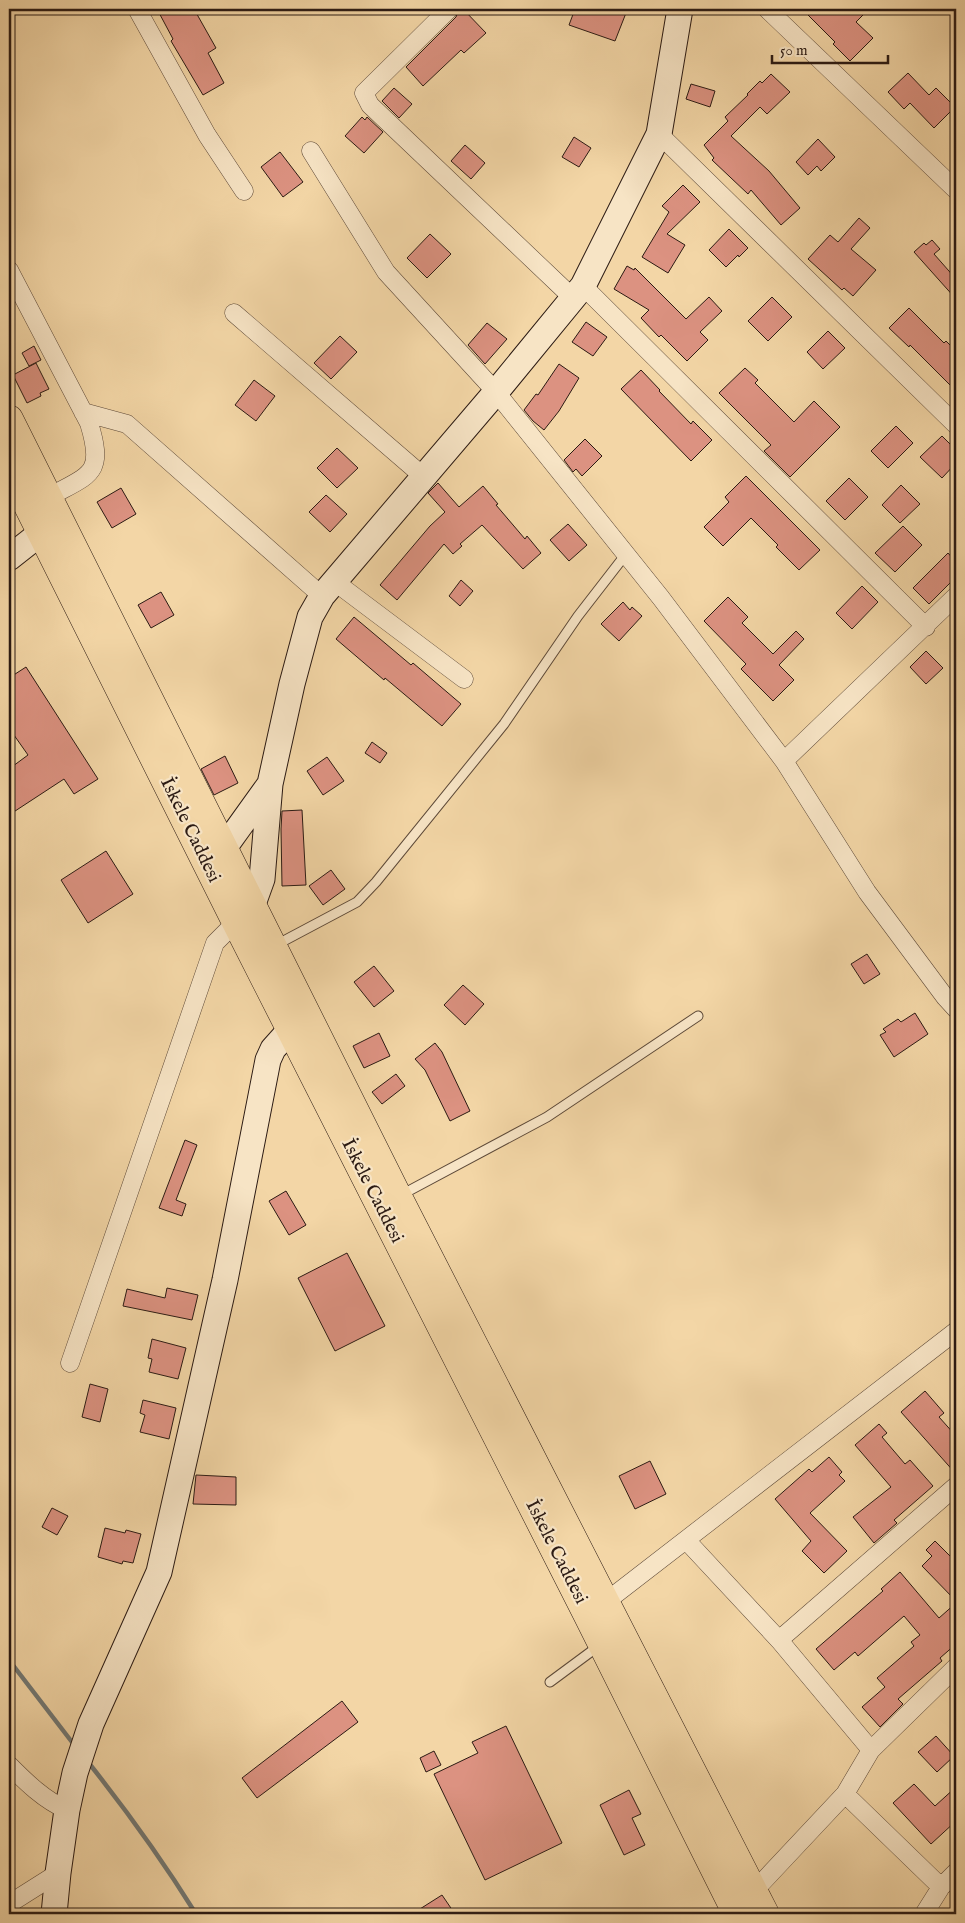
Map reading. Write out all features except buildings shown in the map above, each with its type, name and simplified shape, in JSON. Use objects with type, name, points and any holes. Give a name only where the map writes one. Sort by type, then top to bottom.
[{"type":"main road","points":[[9,419],[50,516],[224,848],[244,913],[274,947],[398,1197],[597,1608]]},
{"type":"main road","name":"İskele Caddesi","points":[[9,468],[50,516],[244,913],[290,1030],[597,1608],[737,1914]]},
{"type":"main road","points":[[610,1635],[759,1902]]},
{"type":"street","points":[[137,9],[206,135],[244,191]]},
{"type":"street","points":[[449,9],[364,92],[370,105],[578,292],[926,627]]},
{"type":"street","points":[[70,1363],[215,943],[244,913],[262,879],[270,784],[292,684],[310,617],[328,589],[496,392],[578,292],[659,134],[680,9]]},
{"type":"street","points":[[767,9],[956,190]]},
{"type":"street","points":[[659,134],[956,425]]},
{"type":"street","points":[[311,150],[386,272],[496,392],[661,598],[784,761],[867,892],[956,1009]]},
{"type":"street","points":[[9,270],[89,422],[95,441],[96,460],[90,474],[9,558]]},
{"type":"street","points":[[234,313],[424,477]]},
{"type":"street","points":[[83,412],[127,424],[328,589],[464,679]]},
{"type":"street","points":[[784,761],[926,627],[956,596]]},
{"type":"street","points":[[224,848],[270,784]]},
{"type":"street","points":[[54,1914],[67,1810],[75,1773],[91,1724],[160,1572],[225,1280],[268,1060],[274,1049],[290,1030]]},
{"type":"street","points":[[597,1608],[956,1330]]},
{"type":"street","points":[[779,1640],[956,1486]]},
{"type":"street","points":[[686,1540],[779,1640],[870,1750]]},
{"type":"street","points":[[759,1902],[845,1794],[870,1750],[956,1667]]},
{"type":"street","points":[[9,1765],[55,1805],[67,1810]]},
{"type":"street","points":[[845,1794],[941,1887]]},
{"type":"street","points":[[9,1904],[58,1872]]},
{"type":"street","points":[[924,1914],[941,1887],[956,1872]]},
{"type":"lane","points":[[274,947],[357,902],[376,882],[504,724],[578,616],[626,554]]},
{"type":"lane","points":[[398,1197],[547,1117],[698,1016]]},
{"type":"lane","points":[[550,1682],[610,1635]]},
{"type":"waterway","points":[[9,1660],[75,1746]]},
{"type":"waterway","points":[[88,1762],[144,1836],[196,1914]]}]
